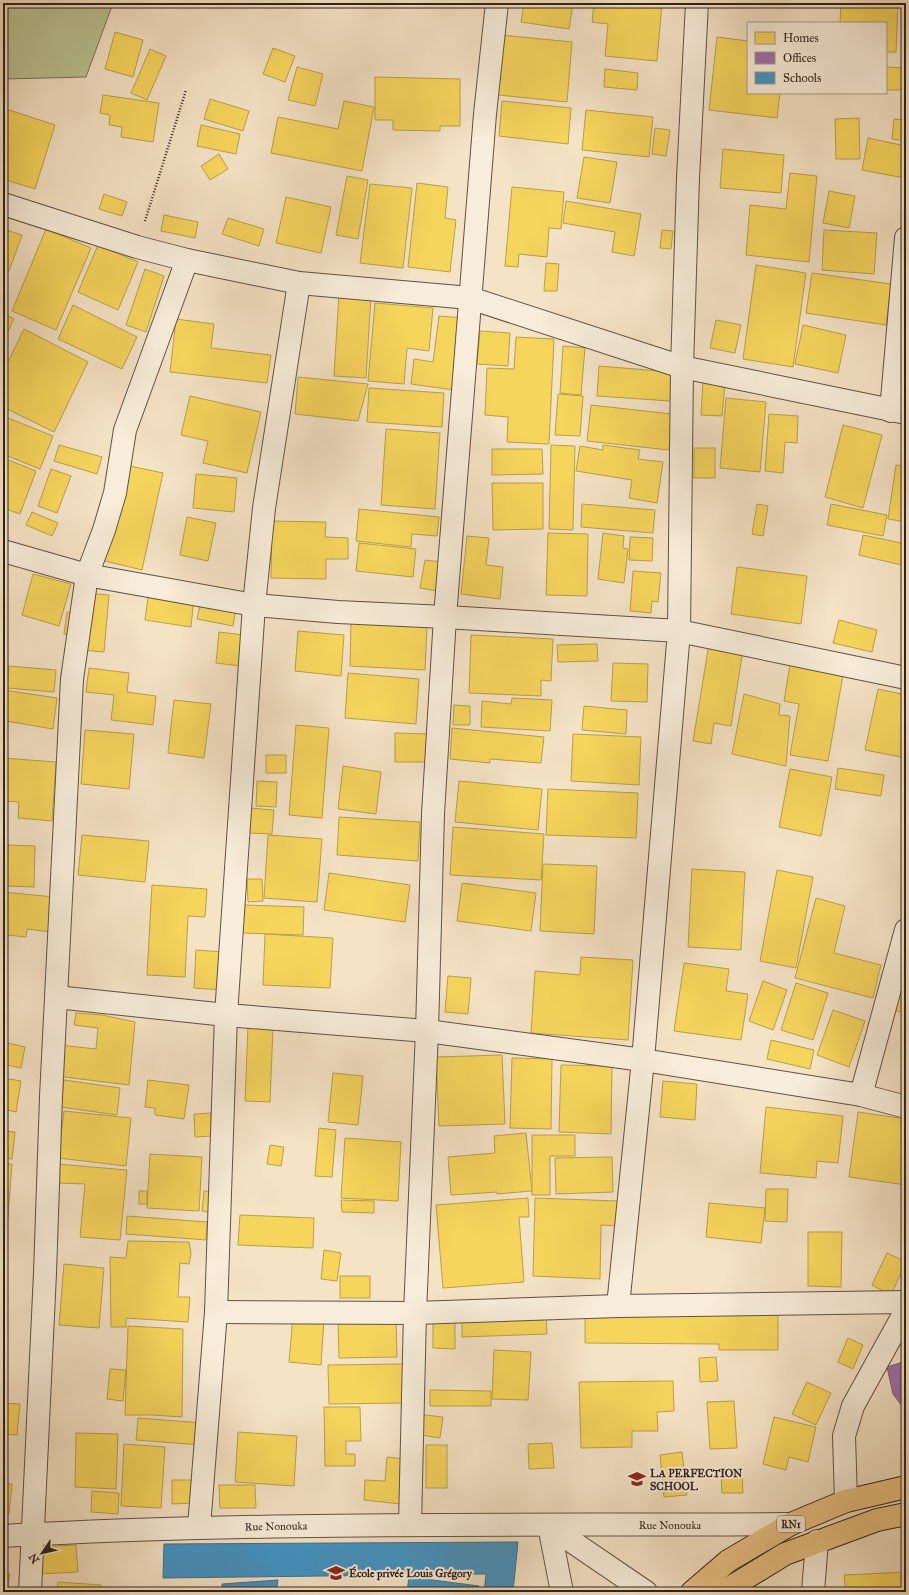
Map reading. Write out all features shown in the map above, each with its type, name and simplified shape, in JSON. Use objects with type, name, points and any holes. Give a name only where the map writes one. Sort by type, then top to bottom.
[{"type":"highway","name":"RN1","points":[[692,1592],[728,1561],[791,1524],[846,1501],[906,1487]]},
{"type":"highway","name":"RN1","points":[[723,1592],[785,1554],[877,1520],[906,1514]]},
{"type":"street","points":[[410,1524],[415,1313],[427,1031],[433,814],[445,617],[470,298],[485,114],[497,3]]},
{"type":"street","points":[[618,1306],[643,1060],[679,631],[682,367],[688,178],[697,3]]},
{"type":"street","points":[[3,204],[137,247],[187,260],[299,283],[470,298],[682,367],[899,412],[906,238]]},
{"type":"street","points":[[30,1592],[46,1265],[51,1097],[72,679],[87,576],[104,530],[115,493],[125,430],[187,260]]},
{"type":"street","points":[[199,1527],[216,1312],[226,1015],[254,605],[264,508],[299,283]]},
{"type":"street","points":[[3,551],[87,576],[254,605],[338,612],[679,631],[906,678]]},
{"type":"street","points":[[861,1095],[906,930]]},
{"type":"street","points":[[56,997],[226,1015],[427,1031],[643,1060],[861,1095],[906,1107]]},
{"type":"street","points":[[216,1312],[415,1313],[618,1306],[906,1302]]},
{"type":"street","points":[[846,1501],[844,1436],[854,1406],[906,1310]]},
{"type":"street","name":"Rue Nonouka","points":[[3,1536],[199,1527],[410,1524],[549,1526],[791,1524]]},
{"type":"street","points":[[549,1526],[562,1592]]},
{"type":"street","points":[[549,1526],[646,1592]]},
{"type":"street","points":[[813,1592],[817,1541]]},
{"type":"path","points":[[137,247],[186,90]]},
{"type":"green space","points":[[3,3],[113,3],[86,77],[3,79]]},
{"type":"building: Homes","points":[[524,3],[573,3],[569,29],[521,22]]},
{"type":"building: Homes","points":[[594,3],[662,3],[657,61],[605,56],[608,24],[592,22]]},
{"type":"building: Homes","points":[[841,3],[898,3],[896,52],[887,52],[887,22],[840,22]]},
{"type":"building: Homes","points":[[115,32],[143,40],[133,77],[105,69]]},
{"type":"building: Homes","points":[[501,35],[572,42],[567,102],[489,94]]},
{"type":"building: Homes","points":[[717,37],[747,41],[747,94],[780,94],[777,118],[709,110]]},
{"type":"building: Homes","points":[[273,48],[295,56],[285,82],[263,74]]},
{"type":"building: Homes","points":[[150,49],[166,56],[147,100],[131,93]]},
{"type":"building: Homes","points":[[297,67],[323,74],[315,106],[288,100]]},
{"type":"building: Homes","points":[[887,67],[906,68],[906,90],[887,90]]},
{"type":"building: Homes","points":[[605,69],[638,73],[637,90],[604,87]]},
{"type":"building: Homes","points":[[375,77],[460,79],[460,126],[440,126],[440,131],[393,130],[393,120],[375,120]]},
{"type":"building: Homes","points":[[103,95],[159,103],[153,142],[121,137],[122,127],[109,125],[110,115],[100,113]]},
{"type":"building: Homes","points":[[210,99],[249,111],[243,131],[204,119]]},
{"type":"building: Homes","points":[[344,101],[374,107],[362,171],[271,153],[278,117],[338,129]]},
{"type":"building: Homes","points":[[502,101],[571,108],[568,144],[499,136]]},
{"type":"building: Homes","points":[[3,108],[55,125],[35,189],[3,179]]},
{"type":"building: Homes","points":[[586,110],[653,117],[649,157],[582,150]]},
{"type":"building: Homes","points":[[859,118],[860,159],[836,159],[835,119]]},
{"type":"building: Homes","points":[[894,119],[906,120],[906,141],[892,139]]},
{"type":"building: Homes","points":[[201,125],[240,134],[236,154],[197,146]]},
{"type":"building: Homes","points":[[655,128],[670,130],[666,156],[652,154]]},
{"type":"building: Homes","points":[[868,138],[906,146],[906,166],[904,178],[862,170]]},
{"type":"building: Homes","points":[[723,149],[784,155],[781,193],[720,188]]},
{"type":"building: Homes","points":[[219,154],[228,169],[210,180],[201,166]]},
{"type":"building: Homes","points":[[584,157],[617,162],[610,203],[577,198]]},
{"type":"building: Homes","points":[[790,173],[817,176],[809,262],[746,255],[750,205],[786,209]]},
{"type":"building: Homes","points":[[347,176],[368,180],[358,239],[336,235]]},
{"type":"building: Homes","points":[[417,183],[448,187],[445,218],[456,220],[450,272],[408,267]]},
{"type":"building: Homes","points":[[370,184],[412,188],[403,268],[360,263]]},
{"type":"building: Homes","points":[[512,187],[564,192],[561,229],[549,228],[547,257],[519,254],[518,267],[505,266]]},
{"type":"building: Homes","points":[[829,191],[855,196],[849,228],[823,223]]},
{"type":"building: Homes","points":[[104,194],[127,202],[122,216],[99,209]]},
{"type":"building: Homes","points":[[286,197],[331,207],[321,253],[276,243]]},
{"type":"building: Homes","points":[[566,201],[641,214],[634,256],[612,252],[615,232],[563,223]]},
{"type":"building: Homes","points":[[164,215],[198,222],[195,238],[161,231]]},
{"type":"building: Homes","points":[[228,218],[264,229],[259,246],[222,234]]},
{"type":"building: Homes","points":[[3,229],[22,235],[9,271],[3,269]]},
{"type":"building: Homes","points":[[46,229],[91,248],[56,330],[12,311]]},
{"type":"building: Homes","points":[[662,230],[673,231],[671,249],[660,248]]},
{"type":"building: Homes","points":[[824,230],[877,233],[874,274],[822,270]]},
{"type":"building: Homes","points":[[98,245],[138,262],[118,310],[78,292]]},
{"type":"building: Homes","points":[[546,263],[559,264],[557,291],[544,291]]},
{"type":"building: Homes","points":[[756,265],[806,273],[793,367],[743,359]]},
{"type":"building: Homes","points":[[145,269],[164,276],[146,332],[126,325]]},
{"type":"building: Homes","points":[[812,273],[891,284],[886,325],[806,313]]},
{"type":"building: Homes","points":[[339,294],[371,296],[366,378],[334,376]]},
{"type":"building: Homes","points":[[375,303],[433,308],[429,351],[407,348],[404,384],[368,381]]},
{"type":"building: Homes","points":[[73,305],[137,337],[122,369],[58,339]]},
{"type":"building: Homes","points":[[3,314],[14,319],[3,342]]},
{"type":"building: Homes","points":[[439,316],[463,318],[454,390],[411,384],[414,359],[433,362]]},
{"type":"building: Homes","points":[[176,319],[214,324],[211,348],[271,355],[267,383],[170,372]]},
{"type":"building: Homes","points":[[716,320],[741,325],[735,353],[710,348]]},
{"type":"building: Homes","points":[[803,325],[846,335],[838,373],[795,364]]},
{"type":"building: Homes","points":[[24,329],[88,362],[54,432],[3,407],[3,372]]},
{"type":"building: Homes","points":[[480,331],[510,333],[508,366],[477,364]]},
{"type":"building: Homes","points":[[516,337],[554,339],[549,444],[507,442],[508,417],[485,415],[487,368],[514,369]]},
{"type":"building: Homes","points":[[563,346],[585,348],[581,395],[560,393]]},
{"type":"building: Homes","points":[[599,366],[672,372],[670,401],[597,396]]},
{"type":"building: Homes","points":[[298,377],[368,384],[358,421],[295,414]]},
{"type":"building: Homes","points":[[703,382],[725,384],[722,416],[701,415]]},
{"type":"building: Homes","points":[[369,388],[444,393],[442,427],[367,422]]},
{"type":"building: Homes","points":[[558,394],[583,396],[580,436],[555,435]]},
{"type":"building: Homes","points":[[190,396],[261,412],[247,473],[203,463],[208,441],[181,435]]},
{"type":"building: Homes","points":[[726,398],[766,402],[760,472],[720,468]]},
{"type":"building: Homes","points":[[591,405],[672,414],[669,450],[587,441]]},
{"type":"building: Homes","points":[[769,414],[798,416],[797,443],[785,442],[783,473],[765,471]]},
{"type":"building: Homes","points":[[3,416],[53,436],[40,469],[3,454]]},
{"type":"building: Homes","points":[[843,425],[882,435],[863,508],[825,497]]},
{"type":"building: Homes","points":[[386,429],[440,433],[435,509],[381,505]]},
{"type":"building: Homes","points":[[59,445],[102,457],[97,474],[54,461]]},
{"type":"building: Homes","points":[[551,445],[575,446],[573,530],[549,529]]},
{"type":"building: Homes","points":[[603,445],[640,450],[638,459],[663,462],[657,503],[629,498],[632,480],[576,471],[580,446],[603,450]]},
{"type":"building: Homes","points":[[694,448],[715,448],[715,478],[694,478]]},
{"type":"building: Homes","points":[[492,449],[542,449],[543,474],[492,475]]},
{"type":"building: Homes","points":[[3,458],[36,471],[20,514],[3,508]]},
{"type":"building: Homes","points":[[125,465],[163,473],[142,570],[105,561]]},
{"type":"building: Homes","points":[[896,465],[906,467],[906,522],[888,519]]},
{"type":"building: Homes","points":[[51,469],[71,476],[57,513],[38,506]]},
{"type":"building: Homes","points":[[196,474],[237,478],[234,512],[193,508]]},
{"type":"building: Homes","points":[[492,483],[543,483],[543,529],[493,530]]},
{"type":"building: Homes","points":[[582,504],[655,510],[653,533],[581,527]]},
{"type":"building: Homes","points":[[757,504],[768,506],[763,536],[752,534]]},
{"type":"building: Homes","points":[[831,504],[887,515],[883,536],[827,525]]},
{"type":"building: Homes","points":[[359,509],[439,517],[437,536],[412,534],[411,547],[356,541]]},
{"type":"building: Homes","points":[[32,512],[58,523],[52,536],[26,525]]},
{"type":"building: Homes","points":[[187,517],[216,523],[208,561],[180,555]]},
{"type":"building: Homes","points":[[272,521],[326,522],[325,537],[348,538],[348,559],[326,559],[326,579],[271,578]]},
{"type":"building: Homes","points":[[548,533],[588,534],[587,596],[546,595]]},
{"type":"building: Homes","points":[[603,533],[624,536],[623,548],[628,549],[624,583],[598,579]]},
{"type":"building: Homes","points":[[863,535],[906,544],[906,566],[859,555]]},
{"type":"building: Homes","points":[[467,536],[489,538],[486,565],[503,567],[500,599],[461,594]]},
{"type":"building: Homes","points":[[630,537],[653,538],[652,561],[629,560]]},
{"type":"building: Homes","points":[[359,543],[416,549],[413,577],[356,571]]},
{"type":"building: Homes","points":[[425,560],[442,562],[437,591],[420,588]]},
{"type":"building: Homes","points":[[737,567],[807,576],[801,624],[731,614]]},
{"type":"building: Homes","points":[[633,571],[661,573],[658,602],[652,601],[651,613],[630,611]]},
{"type":"building: Homes","points":[[33,574],[71,584],[59,626],[22,615]]},
{"type":"building: Homes","points":[[149,591],[194,597],[191,627],[145,620]]},
{"type":"building: Homes","points":[[86,593],[109,595],[104,652],[81,650]]},
{"type":"building: Homes","points":[[201,601],[236,608],[233,626],[197,619]]},
{"type":"building: Homes","points":[[67,612],[76,613],[73,635],[64,634]]},
{"type":"building: Homes","points":[[839,620],[877,630],[872,652],[833,643]]},
{"type":"building: Homes","points":[[351,622],[427,625],[425,670],[350,666]]},
{"type":"building: Homes","points":[[298,631],[344,635],[341,676],[295,671]]},
{"type":"building: Homes","points":[[219,632],[243,635],[240,666],[216,663]]},
{"type":"building: Homes","points":[[471,635],[553,639],[551,681],[541,680],[541,696],[469,693]]},
{"type":"building: Homes","points":[[597,644],[598,661],[558,662],[557,645]]},
{"type":"building: Homes","points":[[709,644],[743,650],[731,726],[714,723],[711,744],[693,741]]},
{"type":"building: Homes","points":[[791,659],[844,669],[828,761],[790,755],[799,704],[784,701]]},
{"type":"building: Homes","points":[[613,663],[648,664],[647,702],[611,701]]},
{"type":"building: Homes","points":[[9,666],[56,670],[54,692],[7,688]]},
{"type":"building: Homes","points":[[89,668],[129,673],[127,692],[156,696],[153,725],[111,720],[114,695],[86,692]]},
{"type":"building: Homes","points":[[348,673],[419,679],[416,724],[345,718]]},
{"type":"building: Homes","points":[[878,689],[906,695],[906,758],[865,750]]},
{"type":"building: Homes","points":[[3,690],[57,698],[53,729],[6,721],[6,717],[3,717]]},
{"type":"building: Homes","points":[[744,694],[780,704],[779,715],[790,716],[786,766],[732,754]]},
{"type":"building: Homes","points":[[512,698],[552,700],[550,731],[481,727],[482,701],[511,704]]},
{"type":"building: Homes","points":[[174,700],[211,704],[204,758],[168,753]]},
{"type":"building: Homes","points":[[454,705],[470,706],[470,725],[453,725]]},
{"type":"building: Homes","points":[[584,706],[627,710],[626,734],[582,730]]},
{"type":"building: Homes","points":[[296,725],[329,728],[322,818],[289,815]]},
{"type":"building: Homes","points":[[452,728],[544,737],[541,763],[490,759],[490,763],[450,759]]},
{"type":"building: Homes","points":[[85,730],[134,734],[129,789],[81,784]]},
{"type":"building: Homes","points":[[395,733],[427,734],[427,762],[395,762]]},
{"type":"building: Homes","points":[[573,734],[641,737],[639,785],[571,781]]},
{"type":"building: Homes","points":[[266,755],[286,755],[286,773],[266,773]]},
{"type":"building: Homes","points":[[3,758],[56,762],[52,821],[18,818],[19,802],[3,801]]},
{"type":"building: Homes","points":[[343,766],[381,772],[376,814],[338,809]]},
{"type":"building: Homes","points":[[838,768],[884,775],[881,796],[835,789]]},
{"type":"building: Homes","points":[[790,769],[832,777],[821,836],[779,827]]},
{"type":"building: Homes","points":[[257,781],[277,782],[276,807],[256,806]]},
{"type":"building: Homes","points":[[459,781],[542,789],[538,830],[455,822]]},
{"type":"building: Homes","points":[[548,789],[638,793],[636,838],[546,835]]},
{"type":"building: Homes","points":[[250,808],[274,810],[272,834],[248,833]]},
{"type":"building: Homes","points":[[339,817],[420,822],[418,861],[337,855]]},
{"type":"building: Homes","points":[[453,827],[544,834],[541,880],[450,875]]},
{"type":"building: Homes","points":[[82,835],[149,841],[145,882],[78,875]]},
{"type":"building: Homes","points":[[268,835],[322,839],[317,902],[264,898]]},
{"type":"building: Homes","points":[[8,845],[35,846],[34,887],[7,886]]},
{"type":"building: Homes","points":[[543,864],[597,866],[594,934],[540,931]]},
{"type":"building: Homes","points":[[692,869],[745,872],[741,950],[688,947]]},
{"type":"building: Homes","points":[[777,870],[813,877],[796,968],[760,961]]},
{"type":"building: Homes","points":[[329,873],[410,885],[405,922],[324,910]]},
{"type":"building: Homes","points":[[247,879],[262,879],[263,901],[248,902]]},
{"type":"building: Homes","points":[[462,883],[536,893],[531,931],[457,921]]},
{"type":"building: Homes","points":[[152,885],[207,889],[205,917],[188,916],[185,977],[147,975]]},
{"type":"building: Homes","points":[[3,892],[54,897],[51,932],[27,929],[26,937],[7,935],[6,945],[3,945]]},
{"type":"building: Homes","points":[[816,898],[845,906],[834,953],[881,965],[873,998],[795,978]]},
{"type":"building: Homes","points":[[244,905],[304,907],[303,935],[243,933]]},
{"type":"building: Homes","points":[[265,934],[333,938],[330,988],[263,985]]},
{"type":"building: Homes","points":[[196,950],[224,952],[222,990],[194,988]]},
{"type":"building: Homes","points":[[581,957],[633,960],[628,1040],[531,1033],[535,971],[580,975]]},
{"type":"building: Homes","points":[[684,963],[729,969],[726,991],[748,994],[741,1040],[674,1031]]},
{"type":"building: Homes","points":[[906,975],[906,1014],[895,1010]]},
{"type":"building: Homes","points":[[448,976],[471,978],[468,1014],[445,1012]]},
{"type":"building: Homes","points":[[763,981],[787,990],[773,1030],[749,1021]]},
{"type":"building: Homes","points":[[796,983],[828,993],[813,1040],[781,1030]]},
{"type":"building: Homes","points":[[833,1010],[865,1021],[849,1067],[817,1055]]},
{"type":"building: Homes","points":[[76,1013],[102,1015],[135,1022],[129,1085],[56,1076],[59,1045],[96,1049],[98,1028],[74,1025]]},
{"type":"building: Homes","points":[[248,1026],[273,1027],[270,1102],[245,1101]]},
{"type":"building: Homes","points":[[771,1040],[814,1050],[810,1069],[767,1059]]},
{"type":"building: Homes","points":[[3,1042],[25,1047],[21,1068],[3,1064]]},
{"type":"building: Homes","points":[[502,1055],[505,1124],[439,1126],[436,1057]]},
{"type":"building: Homes","points":[[512,1058],[552,1059],[551,1129],[510,1128]]},
{"type":"building: Homes","points":[[561,1065],[612,1066],[611,1134],[559,1132]]},
{"type":"building: Homes","points":[[333,1073],[363,1076],[358,1125],[328,1122]]},
{"type":"building: Homes","points":[[3,1078],[21,1081],[16,1112],[3,1109]]},
{"type":"building: Homes","points":[[64,1080],[120,1088],[117,1115],[61,1107]]},
{"type":"building: Homes","points":[[148,1080],[189,1085],[184,1119],[155,1115],[155,1108],[145,1107]]},
{"type":"building: Homes","points":[[663,1081],[697,1084],[695,1120],[660,1117]]},
{"type":"building: Homes","points":[[766,1107],[843,1116],[838,1163],[817,1161],[816,1178],[760,1173]]},
{"type":"building: Homes","points":[[64,1111],[131,1118],[126,1166],[58,1158]]},
{"type":"building: Homes","points":[[858,1112],[906,1119],[906,1185],[849,1177]]},
{"type":"building: Homes","points":[[211,1113],[211,1136],[195,1137],[194,1114]]},
{"type":"building: Homes","points":[[319,1128],[336,1130],[332,1177],[315,1176]]},
{"type":"building: Homes","points":[[3,1131],[15,1132],[12,1159],[3,1158]]},
{"type":"building: Homes","points":[[526,1133],[532,1191],[497,1194],[497,1192],[451,1195],[448,1157],[495,1153],[494,1136]]},
{"type":"building: Homes","points":[[532,1135],[575,1135],[575,1156],[550,1156],[550,1195],[532,1195]]},
{"type":"building: Homes","points":[[345,1138],[401,1142],[398,1201],[341,1198]]},
{"type":"building: Homes","points":[[270,1145],[284,1147],[281,1166],[267,1164]]},
{"type":"building: Homes","points":[[150,1154],[202,1157],[199,1211],[147,1208]]},
{"type":"building: Homes","points":[[612,1157],[613,1192],[556,1194],[555,1158]]},
{"type":"building: Homes","points":[[3,1164],[12,1164],[7,1230],[3,1230]]},
{"type":"building: Homes","points":[[57,1164],[127,1170],[120,1240],[80,1237],[85,1184],[57,1183]]},
{"type":"building: Homes","points":[[766,1189],[788,1189],[787,1222],[765,1221]]},
{"type":"building: Homes","points":[[139,1191],[147,1191],[147,1204],[139,1204]]},
{"type":"building: Homes","points":[[204,1191],[216,1192],[213,1213],[202,1211]]},
{"type":"building: Homes","points":[[528,1198],[529,1217],[519,1217],[524,1282],[443,1288],[436,1205]]},
{"type":"building: Homes","points":[[535,1198],[618,1201],[617,1226],[601,1225],[600,1279],[533,1276]]},
{"type":"building: Homes","points":[[341,1200],[374,1201],[374,1213],[342,1212]]},
{"type":"building: Homes","points":[[709,1203],[765,1208],[761,1243],[706,1237]]},
{"type":"building: Homes","points":[[240,1215],[314,1218],[313,1248],[238,1245]]},
{"type":"building: Homes","points":[[127,1216],[207,1222],[206,1240],[126,1234]]},
{"type":"building: Homes","points":[[808,1232],[842,1232],[841,1287],[808,1286]]},
{"type":"building: Homes","points":[[3,1238],[8,1238],[6,1256],[3,1256]]},
{"type":"building: Homes","points":[[128,1241],[189,1242],[191,1254],[189,1264],[180,1263],[178,1297],[190,1297],[188,1322],[126,1318],[126,1327],[111,1327],[110,1257],[126,1258]]},
{"type":"building: Homes","points":[[324,1250],[341,1253],[337,1281],[321,1279]]},
{"type":"building: Homes","points":[[887,1253],[906,1262],[891,1295],[872,1285]]},
{"type":"building: Homes","points":[[64,1264],[104,1268],[99,1328],[59,1325]]},
{"type":"building: Homes","points":[[340,1276],[370,1276],[370,1298],[340,1298]]},
{"type":"building: Homes","points":[[585,1309],[778,1310],[778,1350],[719,1350],[719,1344],[585,1343]]},
{"type":"building: Homes","points":[[546,1312],[547,1334],[462,1337],[462,1315]]},
{"type":"building: Homes","points":[[433,1315],[455,1316],[455,1349],[433,1348]]},
{"type":"building: Homes","points":[[293,1316],[324,1319],[321,1365],[289,1362]]},
{"type":"building: Homes","points":[[338,1319],[396,1319],[397,1357],[339,1358]]},
{"type":"building: Homes","points":[[128,1326],[183,1329],[182,1417],[125,1415]]},
{"type":"building: Homes","points":[[848,1338],[863,1345],[853,1369],[838,1362]]},
{"type":"building: Homes","points":[[494,1350],[531,1352],[528,1400],[492,1399]]},
{"type":"building: Homes","points":[[716,1357],[718,1381],[700,1382],[699,1358]]},
{"type":"building: Homes","points":[[403,1364],[404,1403],[329,1404],[328,1365]]},
{"type":"building: Homes","points":[[110,1369],[126,1370],[123,1401],[107,1399]]},
{"type":"building: Homes","points":[[673,1381],[674,1411],[657,1412],[658,1431],[632,1431],[632,1447],[581,1448],[579,1382]]},
{"type":"building: Homes","points":[[807,1382],[831,1393],[816,1425],[792,1414]]},
{"type":"building: Homes","points":[[430,1390],[491,1391],[491,1406],[430,1406]]},
{"type":"building: Homes","points":[[734,1401],[737,1448],[710,1449],[707,1402]]},
{"type":"building: Homes","points":[[3,1403],[20,1404],[17,1435],[3,1434]]},
{"type":"building: Homes","points":[[324,1407],[360,1407],[361,1441],[346,1441],[346,1454],[355,1454],[355,1466],[325,1466]]},
{"type":"building: Homes","points":[[416,1414],[443,1417],[440,1438],[414,1434]]},
{"type":"building: Homes","points":[[774,1417],[816,1427],[808,1462],[789,1457],[786,1470],[763,1464]]},
{"type":"building: Homes","points":[[138,1418],[203,1423],[201,1445],[136,1440]]},
{"type":"building: Homes","points":[[238,1432],[297,1436],[294,1486],[235,1482]]},
{"type":"building: Homes","points":[[76,1433],[118,1434],[116,1489],[75,1487]]},
{"type":"building: Homes","points":[[552,1443],[554,1468],[529,1469],[528,1444]]},
{"type":"building: Homes","points":[[124,1444],[165,1447],[161,1508],[121,1506]]},
{"type":"building: Homes","points":[[426,1445],[447,1445],[447,1488],[426,1488]]},
{"type":"building: Homes","points":[[682,1452],[687,1495],[664,1497],[660,1455]]},
{"type":"building: Homes","points":[[387,1457],[405,1459],[401,1504],[364,1500],[365,1480],[385,1481]]},
{"type":"building: Homes","points":[[721,1474],[742,1474],[743,1493],[722,1493]]},
{"type":"building: Homes","points":[[172,1480],[194,1480],[195,1503],[172,1504]]},
{"type":"building: Homes","points":[[3,1483],[12,1484],[9,1514],[3,1513]]},
{"type":"building: Homes","points":[[219,1485],[255,1485],[256,1508],[220,1508]]},
{"type":"building: Homes","points":[[92,1491],[119,1493],[118,1514],[91,1512]]},
{"type":"building: Homes","points":[[76,1545],[78,1572],[39,1574],[37,1547]]},
{"type":"building: Homes","points":[[906,1572],[906,1592],[846,1592],[844,1575]]},
{"type":"building: Homes","points":[[3,1574],[10,1574],[7,1592],[3,1592]]},
{"type":"building: Homes","points":[[58,1582],[101,1585],[101,1592],[57,1592]]},
{"type":"building: Offices","points":[[906,1361],[906,1411],[893,1394],[887,1367]]},
{"type":"building: Schools","name":"École privée Louis Grégory","points":[[518,1542],[513,1592],[484,1592],[486,1574],[163,1578],[164,1544]]},
{"type":"building: Schools","points":[[409,1577],[479,1586],[478,1592],[407,1592]]},
{"type":"building: Schools","points":[[278,1580],[276,1592],[222,1592],[222,1584]]},
{"type":"place","name":"LA PERFECTION SCHOOL","points":[[637,1479]]},
{"type":"place","name":"École privée Louis Grégory","points":[[336,1573]]}]
